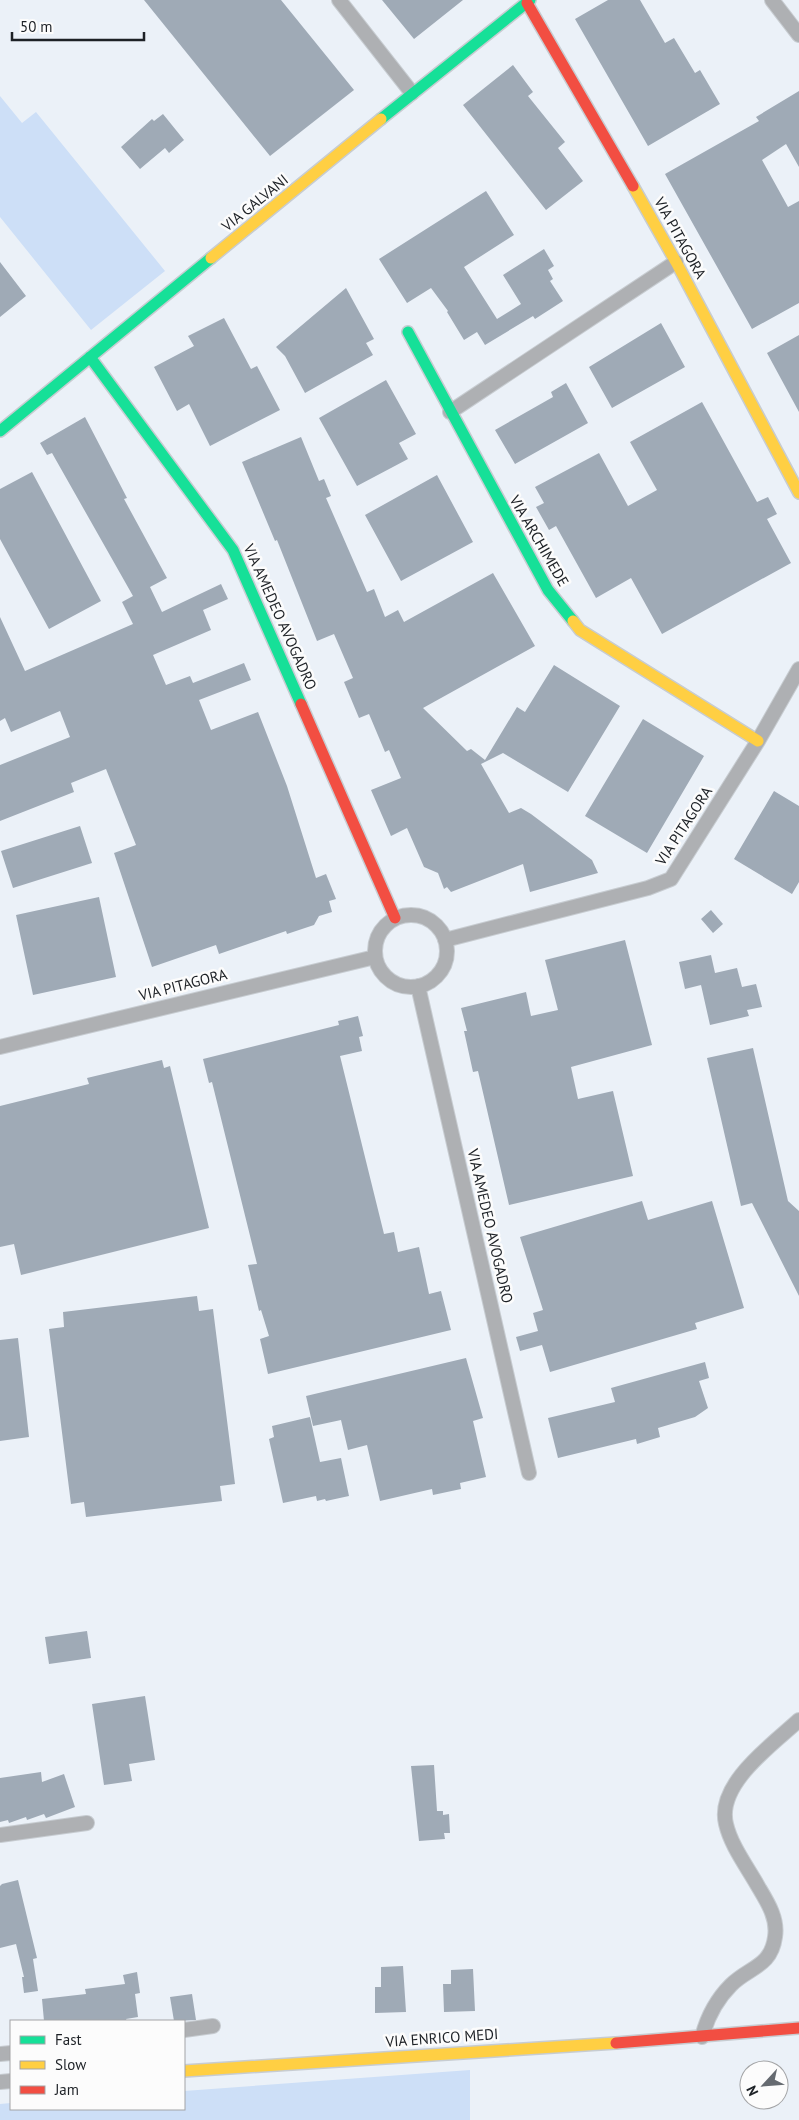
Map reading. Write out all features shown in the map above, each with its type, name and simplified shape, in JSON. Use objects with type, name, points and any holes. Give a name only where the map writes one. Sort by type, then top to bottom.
[{"type":"street","points":[[339,0],[412,93]]},
{"type":"street","points":[[772,0],[799,34]]},
{"type":"street","name":"VIA GALVANI","points":[[0,431],[412,93],[529,1]]},
{"type":"street","name":"VIA PITAGORA","points":[[529,1],[676,262],[799,493]]},
{"type":"street","points":[[450,412],[676,262]]},
{"type":"street","name":"VIA ARCHIMEDE","points":[[408,332],[548,590],[580,630],[758,741]]},
{"type":"street","name":"VIA AMEDEO AVOGADRO","points":[[90,357],[233,550],[394,918]]},
{"type":"street","name":"VIA PITAGORA","points":[[446,940],[648,888],[671,879],[758,741],[799,669]]},
{"type":"street","points":[[406,914],[419,915],[431,920],[440,928],[446,940],[445,964],[439,974],[429,982],[418,986],[406,987],[395,984],[379,968],[375,957],[375,945],[378,934],[394,918],[406,914]]},
{"type":"street","name":"VIA PITAGORA","points":[[0,1047],[375,957]]},
{"type":"street","name":"VIA AMEDEO AVOGADRO","points":[[418,986],[529,1473]]},
{"type":"street","points":[[702,2037],[705,2025],[717,2002],[732,1984],[770,1956],[775,1937],[775,1921],[767,1901],[737,1849],[725,1823],[726,1805],[730,1788],[756,1759],[799,1720]]},
{"type":"street","points":[[0,1835],[87,1823]]},
{"type":"street","points":[[185,2030],[213,2026]]},
{"type":"street","name":"VIA ENRICO MEDI","points":[[185,2071],[702,2037],[799,2028]]},
{"type":"shaded area","points":[[0,96],[22,123],[36,112],[165,271],[91,330],[0,217]]},
{"type":"shaded area","points":[[470,2070],[470,2120],[0,2120],[0,2104],[10,2103],[10,2110],[185,2110],[185,2091]]},
{"type":"building","points":[[144,0],[281,0],[354,90],[270,156]]},
{"type":"building","points":[[382,0],[463,0],[414,39]]},
{"type":"building","points":[[608,0],[640,0],[665,43],[674,38],[695,73],[700,70],[720,104],[648,146],[575,19]]},
{"type":"building","points":[[513,65],[533,92],[528,96],[565,142],[558,148],[583,181],[546,210],[463,105]]},
{"type":"building","points":[[799,91],[799,167],[786,144],[762,160],[788,207],[799,201],[799,303],[752,329],[665,174],[759,121],[756,117]]},
{"type":"building","points":[[163,114],[184,140],[169,153],[165,148],[140,169],[121,147],[152,119],[154,121]]},
{"type":"building","points":[[486,191],[514,235],[464,267],[497,319],[521,304],[503,275],[544,249],[554,266],[548,270],[553,279],[550,281],[563,301],[535,319],[533,316],[485,345],[477,332],[464,340],[448,311],[431,288],[407,303],[379,259]]},
{"type":"building","points":[[0,262],[26,296],[0,317]]},
{"type":"building","points":[[346,288],[374,339],[366,343],[373,355],[305,393],[285,356],[276,347]]},
{"type":"building","points":[[224,318],[251,369],[257,366],[280,410],[210,446],[189,404],[177,411],[154,367],[194,346],[188,336]]},
{"type":"building","points":[[661,323],[685,367],[612,408],[589,367]]},
{"type":"building","points":[[799,335],[799,412],[767,353]]},
{"type":"building","points":[[386,380],[416,434],[399,443],[408,459],[357,486],[319,418]]},
{"type":"building","points":[[566,383],[588,423],[515,464],[495,430],[553,397],[551,392]]},
{"type":"building","points":[[702,402],[757,502],[768,497],[777,514],[767,519],[791,563],[662,634],[631,578],[596,598],[556,526],[549,530],[536,507],[544,503],[535,487],[599,453],[628,506],[657,490],[630,442]]},
{"type":"building","points":[[85,417],[127,498],[124,499],[167,578],[150,587],[162,612],[221,584],[228,599],[203,610],[211,630],[153,655],[166,685],[190,676],[193,683],[244,663],[251,680],[199,700],[211,730],[258,712],[287,786],[316,878],[326,874],[336,899],[329,901],[332,912],[319,916],[314,925],[287,934],[286,931],[219,954],[216,945],[152,967],[114,853],[136,845],[106,769],[71,783],[74,792],[0,821],[0,765],[70,737],[60,711],[11,732],[5,718],[0,721],[0,617],[25,671],[133,624],[122,602],[133,596],[52,453],[47,455],[40,443]]},
{"type":"building","points":[[301,437],[319,481],[324,479],[331,496],[326,498],[367,592],[374,589],[385,617],[398,610],[404,622],[493,573],[535,646],[423,708],[467,751],[471,749],[485,760],[517,707],[525,712],[554,665],[620,706],[568,792],[503,753],[481,764],[509,813],[521,808],[531,814],[592,860],[598,873],[530,892],[523,864],[451,892],[447,887],[444,889],[438,873],[424,867],[407,828],[391,836],[371,790],[401,778],[389,750],[385,752],[369,714],[359,718],[344,682],[353,678],[334,634],[317,641],[277,540],[275,541],[242,462]]},
{"type":"building","points":[[32,472],[101,601],[49,629],[0,539],[0,489]]},
{"type":"building","points":[[437,475],[473,542],[401,581],[365,515]]},
{"type":"building","points":[[643,719],[704,756],[647,853],[585,816]]},
{"type":"building","points":[[774,791],[799,806],[799,882],[792,894],[734,859]]},
{"type":"building","points":[[80,826],[92,863],[13,888],[1,851]]},
{"type":"building","points":[[99,897],[116,977],[33,995],[16,915]]},
{"type":"building","points":[[711,910],[723,924],[713,933],[701,919]]},
{"type":"building","points":[[625,940],[652,1045],[571,1067],[578,1099],[613,1091],[633,1176],[509,1205],[478,1071],[473,1072],[464,1031],[467,1031],[461,1008],[526,992],[531,1016],[558,1010],[545,960]]},
{"type":"building","points":[[711,955],[715,973],[737,968],[742,987],[756,984],[762,1007],[747,1010],[749,1016],[710,1025],[701,985],[685,989],[679,962]]},
{"type":"building","points":[[358,1016],[363,1036],[359,1037],[362,1051],[340,1056],[384,1234],[394,1232],[398,1252],[419,1247],[429,1294],[441,1291],[451,1330],[268,1374],[260,1339],[269,1336],[261,1310],[259,1311],[248,1265],[257,1264],[212,1082],[209,1083],[203,1059],[339,1025],[338,1021]]},
{"type":"building","points":[[753,1048],[788,1201],[799,1211],[799,1296],[752,1203],[741,1206],[707,1058]]},
{"type":"building","points":[[162,1060],[164,1068],[170,1066],[209,1228],[21,1275],[14,1244],[0,1247],[0,1106],[89,1084],[87,1078]]},
{"type":"building","points":[[642,1201],[648,1220],[712,1201],[744,1308],[695,1323],[697,1329],[550,1372],[542,1345],[520,1351],[516,1337],[538,1331],[533,1313],[543,1310],[520,1237]]},
{"type":"building","points":[[197,1296],[199,1311],[213,1309],[235,1484],[220,1486],[222,1501],[86,1517],[84,1502],[71,1504],[49,1329],[64,1327],[63,1312]]},
{"type":"building","points":[[18,1338],[29,1437],[0,1441],[0,1340]]},
{"type":"building","points":[[466,1358],[483,1418],[473,1421],[486,1477],[460,1483],[461,1489],[433,1495],[432,1489],[380,1501],[367,1445],[348,1450],[341,1420],[313,1426],[306,1396]]},
{"type":"building","points":[[705,1362],[709,1378],[699,1381],[708,1408],[695,1417],[658,1428],[660,1437],[637,1444],[636,1439],[558,1458],[548,1418],[615,1402],[611,1388]]},
{"type":"building","points":[[310,1417],[320,1462],[341,1458],[349,1496],[317,1501],[316,1496],[283,1503],[269,1439],[274,1437],[272,1426]]},
{"type":"building","points":[[87,1631],[91,1658],[49,1664],[45,1637]]},
{"type":"building","points":[[145,1696],[155,1760],[129,1764],[132,1781],[104,1785],[92,1704]]},
{"type":"building","points":[[434,1765],[437,1811],[443,1811],[443,1815],[449,1814],[450,1833],[444,1833],[445,1839],[419,1841],[411,1766]]},
{"type":"building","points":[[41,1772],[42,1782],[64,1774],[75,1807],[46,1818],[44,1814],[27,1820],[26,1817],[9,1823],[8,1820],[0,1822],[0,1778]]},
{"type":"building","points":[[18,1880],[37,1958],[33,1959],[38,1991],[24,1993],[22,1977],[24,1977],[16,1944],[0,1948],[0,1886]]},
{"type":"building","points":[[403,1966],[406,2012],[375,2013],[375,1987],[381,1987],[381,1967]]},
{"type":"building","points":[[473,1969],[475,2011],[444,2012],[443,1984],[451,1984],[451,1970]]},
{"type":"building","points":[[137,1972],[140,1993],[135,1994],[138,2017],[126,2020],[44,2020],[42,1999],[86,1994],[85,1989],[125,1984],[123,1975]]},
{"type":"building","points":[[192,1994],[196,2020],[174,2020],[170,1997]]},
{"type":"traffic: fast","points":[[381,119],[530,0]]},
{"type":"traffic: fast","points":[[0,431],[211,258]]},
{"type":"traffic: fast","points":[[408,332],[548,590],[573,621]]},
{"type":"traffic: fast","points":[[90,357],[233,550],[301,704]]},
{"type":"traffic: slow","points":[[211,258],[381,119]]},
{"type":"traffic: slow","points":[[633,186],[676,262],[799,493]]},
{"type":"traffic: slow","points":[[573,621],[580,630],[758,741]]},
{"type":"traffic: slow","points":[[185,2071],[616,2043]]},
{"type":"traffic: jam","points":[[527,3],[633,186]]},
{"type":"traffic: jam","points":[[301,704],[395,918]]},
{"type":"traffic: jam","points":[[616,2043],[799,2028]]}]
